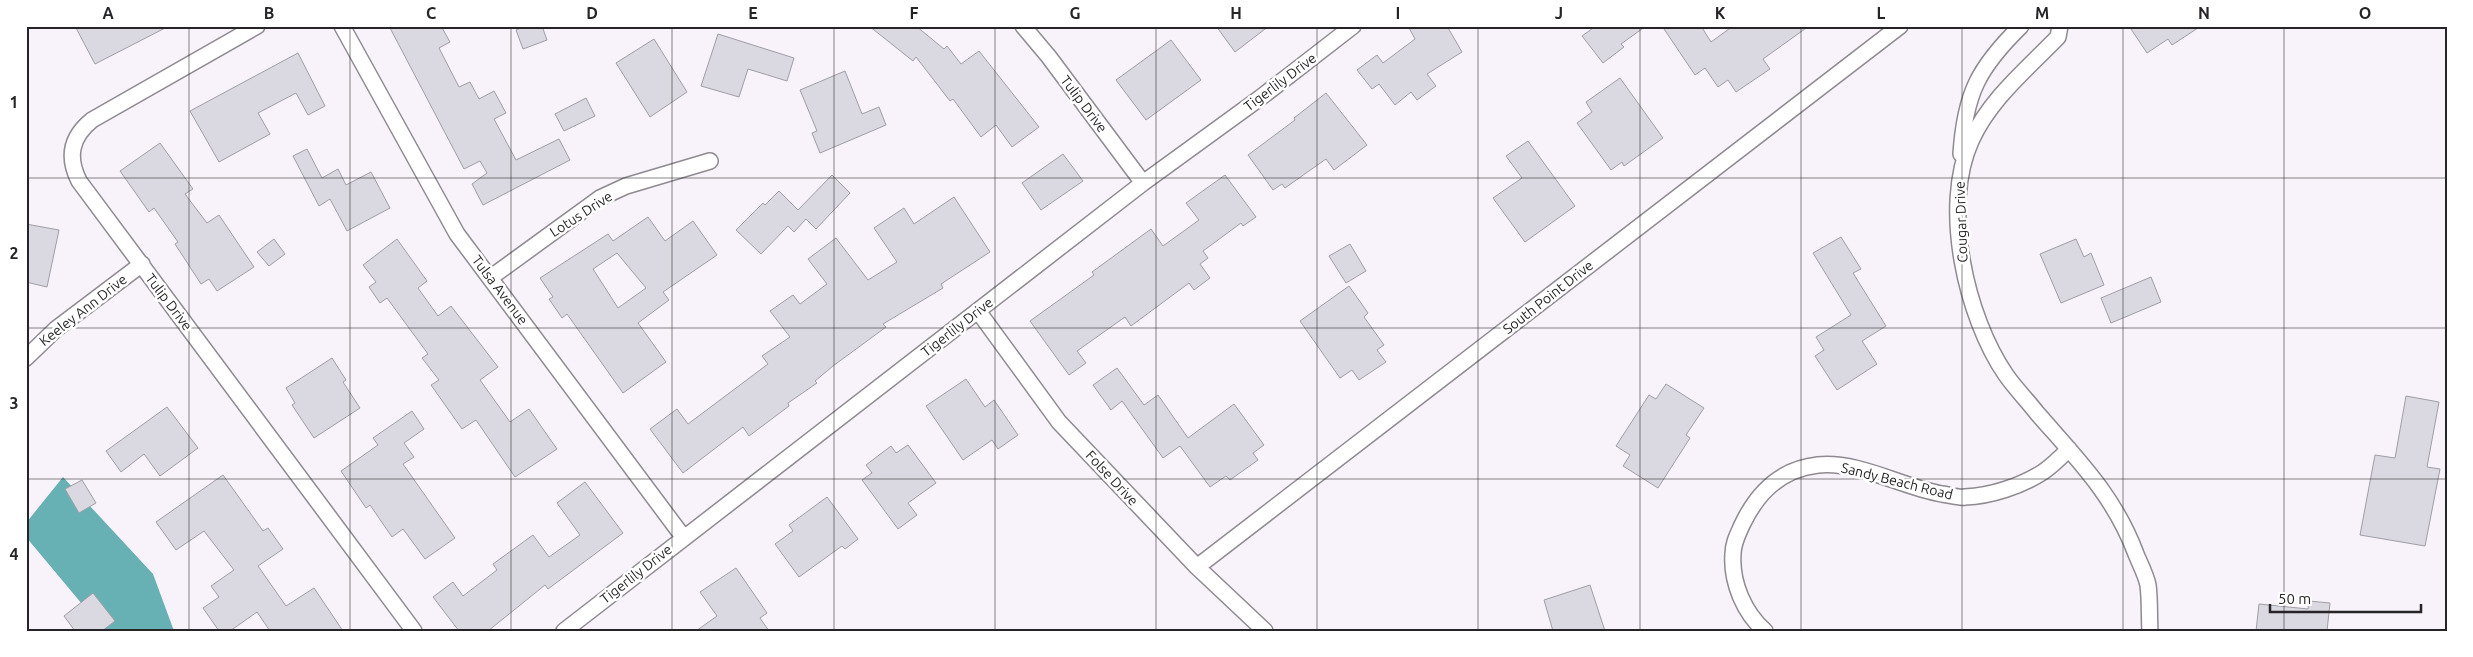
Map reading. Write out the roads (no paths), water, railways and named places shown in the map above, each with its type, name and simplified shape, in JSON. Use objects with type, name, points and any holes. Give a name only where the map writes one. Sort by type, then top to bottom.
[{"type":"street","name":"Tulip Drive","points":[[257,26],[92,120],[82,129],[74,142],[72,155],[73,169],[79,181],[414,631]]},
{"type":"street","name":"Tulsa Avenue","points":[[342,26],[458,234],[684,538]]},
{"type":"street","name":"Tulip Drive","points":[[1023,26],[1049,57],[1143,183]]},
{"type":"street","name":"Tigerlily Drive","points":[[564,631],[1143,183],[1260,98],[1353,26]]},
{"type":"street","name":"South Point Drive","points":[[1197,567],[1900,26]]},
{"type":"street","points":[[1960,170],[1964,119],[1976,81],[2000,46],[2022,26]]},
{"type":"street","name":"Cougar Drive","points":[[2060,26],[2058,37],[1997,100],[1971,140],[1960,170],[1958,209],[1960,259],[1966,283],[1992,353],[2006,376],[2069,449]]},
{"type":"street","name":"Lotus Drive","points":[[490,278],[600,198],[626,186],[710,162]]},
{"type":"street","name":"Keeley Ann Drive","points":[[26,358],[56,329],[142,264]]},
{"type":"street","name":"Folse Drive","points":[[978,311],[1059,422],[1197,567],[1265,631]]},
{"type":"street","points":[[2069,449],[2103,490],[2126,526],[2148,585],[2150,631]]},
{"type":"street","name":"Sandy Beach Road","points":[[1766,631],[1754,622],[1747,611],[1735,577],[1732,553],[1736,538],[1753,503],[1777,479],[1812,466],[1850,466],[1921,490],[1963,498],[1997,492],[2043,472],[2069,449]]},
{"type":"water","points":[[63,477],[153,574],[174,631],[93,631],[82,604],[26,537],[26,523]]}]
